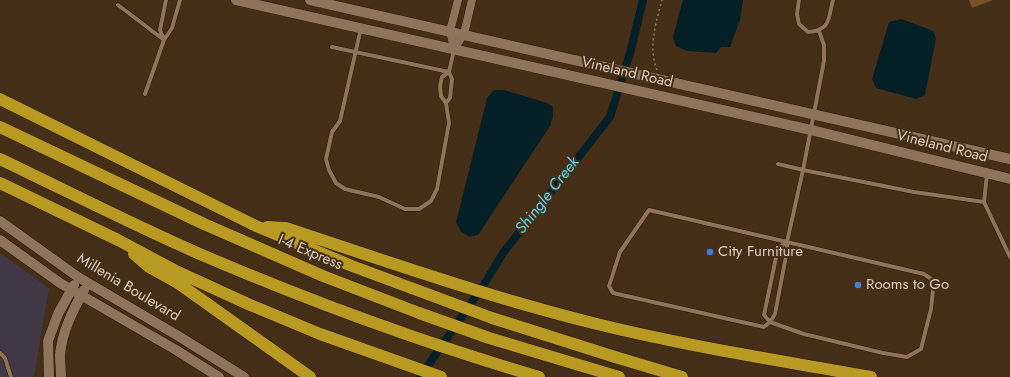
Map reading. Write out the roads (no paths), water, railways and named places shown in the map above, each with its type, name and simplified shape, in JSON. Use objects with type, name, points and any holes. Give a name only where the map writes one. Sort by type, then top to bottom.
[{"type":"highway","points":[[0,99],[256,226],[352,266],[492,318],[615,358],[682,377]]},
{"type":"highway","name":"I-4 Express","points":[[0,127],[262,250],[323,276],[489,338],[619,377]]},
{"type":"highway","points":[[0,159],[200,254],[298,295],[404,335],[539,377]]},
{"type":"highway","points":[[0,183],[118,240],[178,272],[248,304],[320,334],[441,377]]},
{"type":"highway","points":[[256,226],[286,228],[448,282],[594,323],[684,344],[871,377]]},
{"type":"highway","points":[[118,240],[149,267],[178,283],[310,377]]},
{"type":"street","name":"Vineland Road","points":[[236,0],[811,130],[1010,179]]},
{"type":"street","name":"Vineland Road","points":[[310,0],[1010,159]]},
{"type":"street","points":[[454,49],[450,31],[458,0]]},
{"type":"street","points":[[454,49],[464,34],[472,0]]},
{"type":"street","name":"Millenia Boulevard","points":[[0,221],[88,284],[180,337],[244,377]]},
{"type":"street","name":"Millenia Boulevard","points":[[0,240],[71,290],[176,350],[219,377]]},
{"type":"street","points":[[49,377],[48,341],[58,314],[78,277]]},
{"type":"street","points":[[61,377],[60,355],[64,336],[70,318],[88,284]]},
{"type":"lane","points":[[164,40],[160,30],[166,0]]},
{"type":"lane","points":[[145,94],[164,40],[172,28],[180,0]]},
{"type":"lane","points":[[799,0],[797,14],[799,24],[808,32],[819,31],[827,24],[834,0]]},
{"type":"lane","points":[[118,5],[164,40]]},
{"type":"lane","points":[[361,28],[340,121],[332,132],[326,159],[329,170],[336,183],[345,189],[379,197],[405,209],[420,209],[431,201],[437,189],[450,123],[446,103],[441,96],[440,86],[442,77],[449,72]]},
{"type":"lane","points":[[787,242],[778,248],[769,289],[764,315],[770,322],[804,334],[883,354],[907,357],[921,349],[931,308],[934,281],[924,274],[787,242],[649,210],[620,252],[609,286],[614,294],[764,327],[770,322],[775,314],[787,251],[787,242],[803,170],[824,61],[824,45],[819,31]]},
{"type":"lane","points":[[332,47],[449,72]]},
{"type":"lane","points":[[446,103],[450,98],[452,79],[449,72],[454,49]]},
{"type":"lane","points":[[778,164],[914,192],[984,202]]},
{"type":"lane","points":[[988,173],[984,202],[1010,257]]},
{"type":"lane","points":[[769,289],[779,290]]},
{"type":"lane","points":[[0,353],[5,358],[11,377]]},
{"type":"water","points":[[683,0],[743,0],[740,20],[730,47],[721,47],[716,53],[687,51],[676,46],[673,37]]},
{"type":"water","points":[[901,19],[933,31],[936,38],[925,95],[916,99],[876,88],[872,79],[889,22]]},
{"type":"water","points":[[494,90],[504,90],[547,103],[553,107],[553,116],[550,126],[478,235],[470,237],[461,232],[456,222],[487,98]]},
{"type":"waterway","name":"Shingle Creek","points":[[420,377],[485,283],[503,253],[610,117],[630,53],[643,0]]},
{"type":"place","name":"City Furniture","points":[[710,252]]},
{"type":"place","name":"Rooms to Go","points":[[858,285]]}]
